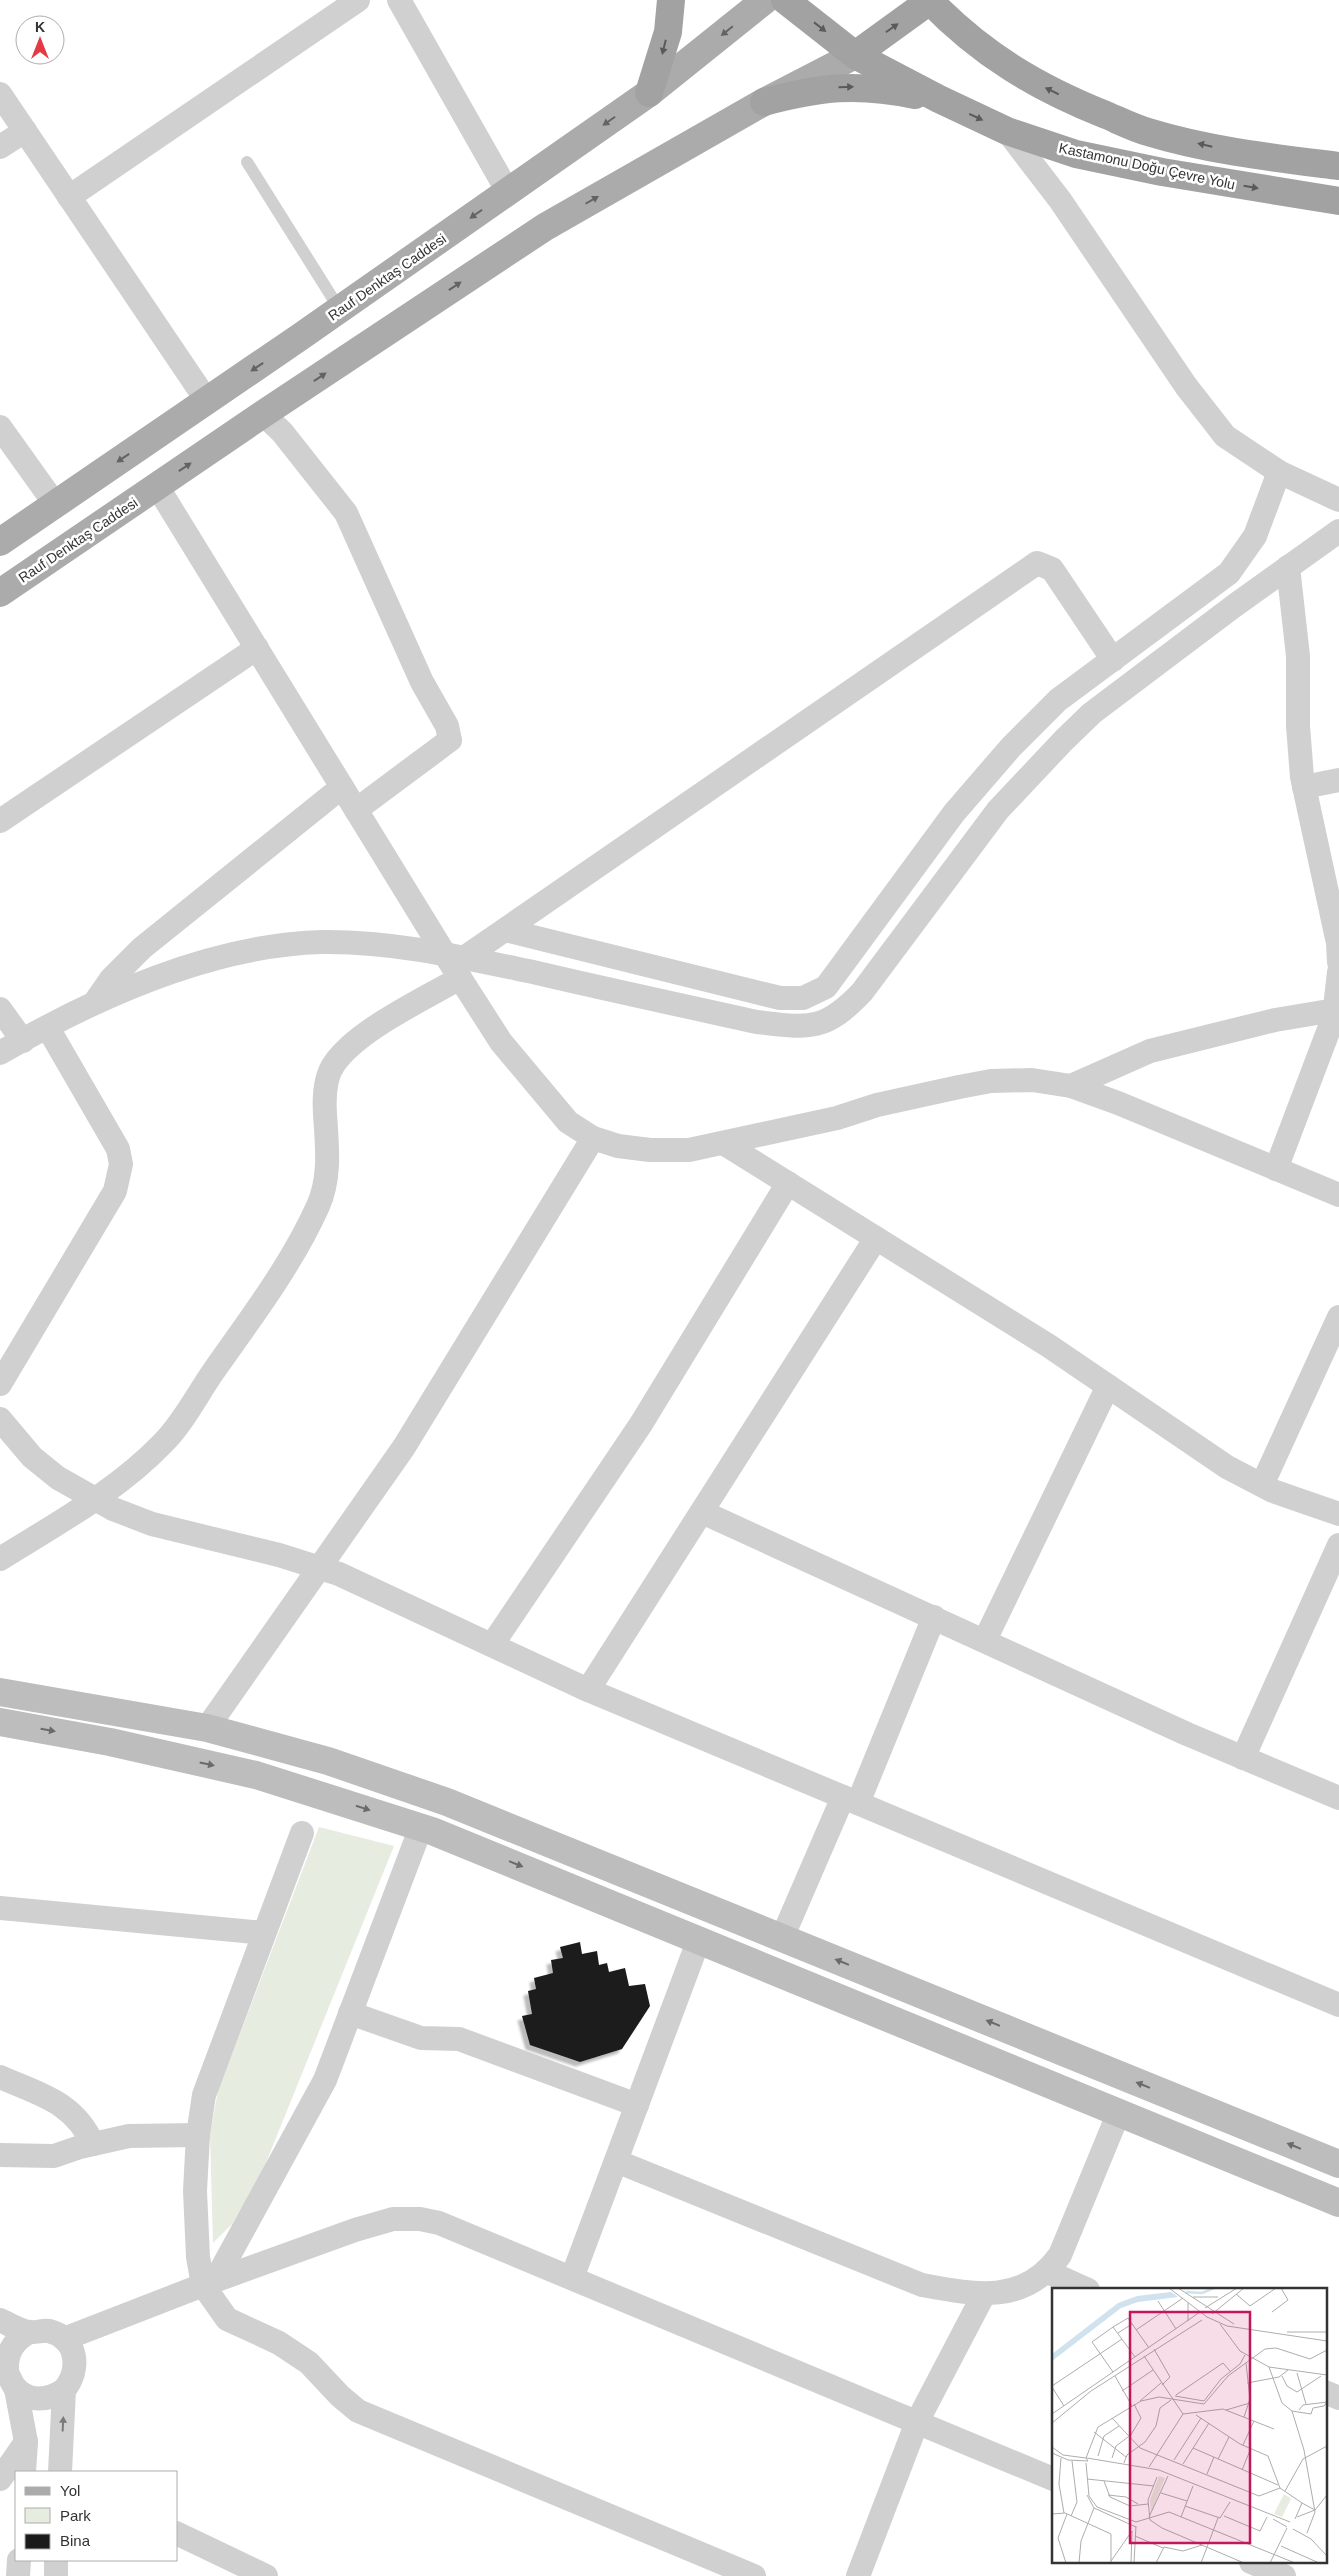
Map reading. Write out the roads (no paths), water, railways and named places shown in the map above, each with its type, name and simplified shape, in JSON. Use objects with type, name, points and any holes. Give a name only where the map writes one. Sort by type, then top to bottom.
[{"type":"highway","points":[[649,93],[668,32],[671,0]]},
{"type":"highway","name":"Kastamonu Doğu Çevre Yolu","points":[[785,0],[855,54],[939,100],[1007,131],[1086,156],[1162,172],[1339,201]]},
{"type":"highway","points":[[855,54],[930,0],[968,38],[1018,74],[1082,105],[1148,132],[1247,154],[1339,166]]},
{"type":"highway","points":[[764,102],[810,90],[841,87],[896,91],[939,100]]},
{"type":"main road","name":"Rauf Denktaş Caddesi","points":[[0,542],[340,310],[649,93],[765,0]]},
{"type":"main road","name":"Rauf Denktaş Caddesi","points":[[0,593],[545,227],[764,102],[855,54]]},
{"type":"main road","points":[[0,1692],[207,1728],[328,1762],[447,1802],[1339,2164]]},
{"type":"main road","points":[[0,1722],[101,1740],[256,1775],[421,1827],[699,1939],[1339,2203]]},
{"type":"street","points":[[70,197],[358,0]]},
{"type":"street","points":[[399,0],[508,192]]},
{"type":"street","points":[[0,94],[207,401]]},
{"type":"street","points":[[0,147],[25,131]]},
{"type":"street","points":[[1007,131],[1060,200],[1186,386],[1225,436],[1279,472],[1339,500]]},
{"type":"street","points":[[264,414],[282,432],[346,513],[422,682],[447,726],[450,740],[356,810]]},
{"type":"street","points":[[0,427],[55,504]]},
{"type":"street","points":[[505,930],[780,998],[803,998],[826,987],[954,813],[1011,747],[1058,700],[1229,573],[1255,536],[1279,472]]},
{"type":"street","points":[[157,486],[356,810],[456,963],[501,1042],[568,1122],[593,1138],[618,1146],[650,1150],[689,1150],[725,1144],[837,1118],[877,1105],[991,1081],[1032,1080],[1071,1086],[1118,1103],[1339,1195]]},
{"type":"street","points":[[0,1053],[118,992],[184,967],[262,948],[322,942],[406,946],[456,963],[757,1022],[796,1026],[819,1024],[843,1012],[862,992],[998,810],[1092,713],[1339,531]]},
{"type":"street","points":[[0,1559],[94,1500],[129,1474],[164,1442],[287,1266],[319,1205],[327,1178],[325,1106],[327,1081],[333,1065],[348,1048],[456,963],[1037,563],[1052,569],[1114,660]]},
{"type":"street","points":[[1288,567],[1298,656],[1298,726],[1304,787],[1338,943],[1339,962]]},
{"type":"street","points":[[0,821],[257,648]]},
{"type":"street","points":[[1304,787],[1339,780]]},
{"type":"street","points":[[94,1005],[111,979],[142,948],[342,787]]},
{"type":"street","points":[[1276,1168],[1335,1010],[1339,972]]},
{"type":"street","points":[[0,1009],[22,1041]]},
{"type":"street","points":[[1071,1086],[1150,1051],[1274,1020],[1335,1010]]},
{"type":"street","points":[[0,1384],[115,1191],[121,1164],[112,1136],[48,1028]]},
{"type":"street","points":[[207,1728],[404,1447],[593,1138]]},
{"type":"street","points":[[725,1144],[1049,1346],[1227,1467],[1262,1486],[1339,1514]]},
{"type":"street","points":[[492,1645],[641,1424],[788,1183]]},
{"type":"street","points":[[588,1690],[876,1238]]},
{"type":"street","points":[[1262,1486],[1339,1317]]},
{"type":"street","points":[[985,1640],[1108,1386]]},
{"type":"street","points":[[0,1419],[32,1457],[58,1478],[94,1500],[152,1524],[279,1555],[339,1574],[588,1690],[1339,2004]]},
{"type":"street","points":[[702,1512],[1187,1734],[1339,1798]]},
{"type":"street","points":[[1243,1758],[1339,1545]]},
{"type":"street","points":[[782,1938],[850,1800],[934,1617]]},
{"type":"street","points":[[209,2283],[324,2080],[421,1827]]},
{"type":"street","points":[[302,1833],[213,2066],[204,2095],[198,2135],[195,2190],[198,2257],[226,2319],[279,2343],[309,2363],[340,2396],[358,2411],[754,2576]]},
{"type":"street","points":[[0,1908],[264,1932]]},
{"type":"street","points":[[572,2278],[699,1939]]},
{"type":"street","points":[[350,2013],[421,2038],[459,2038],[637,2105]]},
{"type":"street","points":[[0,2077],[59,2103],[76,2115],[93,2144]]},
{"type":"street","points":[[616,2161],[922,2285],[961,2293],[984,2294],[1006,2292],[1048,2272],[1060,2255],[1119,2112]]},
{"type":"street","points":[[0,2156],[54,2156],[93,2144],[152,2134],[198,2135]]},
{"type":"street","points":[[64,2339],[209,2283],[393,2219],[420,2219],[439,2223],[1052,2479]]},
{"type":"street","points":[[1048,2272],[1084,2288]]},
{"type":"street","points":[[858,2576],[917,2422],[984,2294]]},
{"type":"street","points":[[0,2320],[30,2332],[48,2331],[64,2339],[72,2348],[75,2359],[74,2376],[64,2390],[55,2396],[40,2399],[25,2395],[8,2376]]},
{"type":"street","points":[[24,2471],[26,2442],[8,2376],[9,2352],[14,2344],[30,2332]]},
{"type":"street","points":[[60,2471],[64,2390]]},
{"type":"street","points":[[1326,2392],[1339,2398]]},
{"type":"street","points":[[0,2479],[26,2442]]},
{"type":"street","points":[[178,2534],[266,2576]]},
{"type":"street","points":[[18,2576],[19,2561]]},
{"type":"street","points":[[56,2561],[56,2576]]},
{"type":"street","points":[[1256,2564],[1284,2576]]},
{"type":"lane","points":[[247,162],[340,310]]}]
